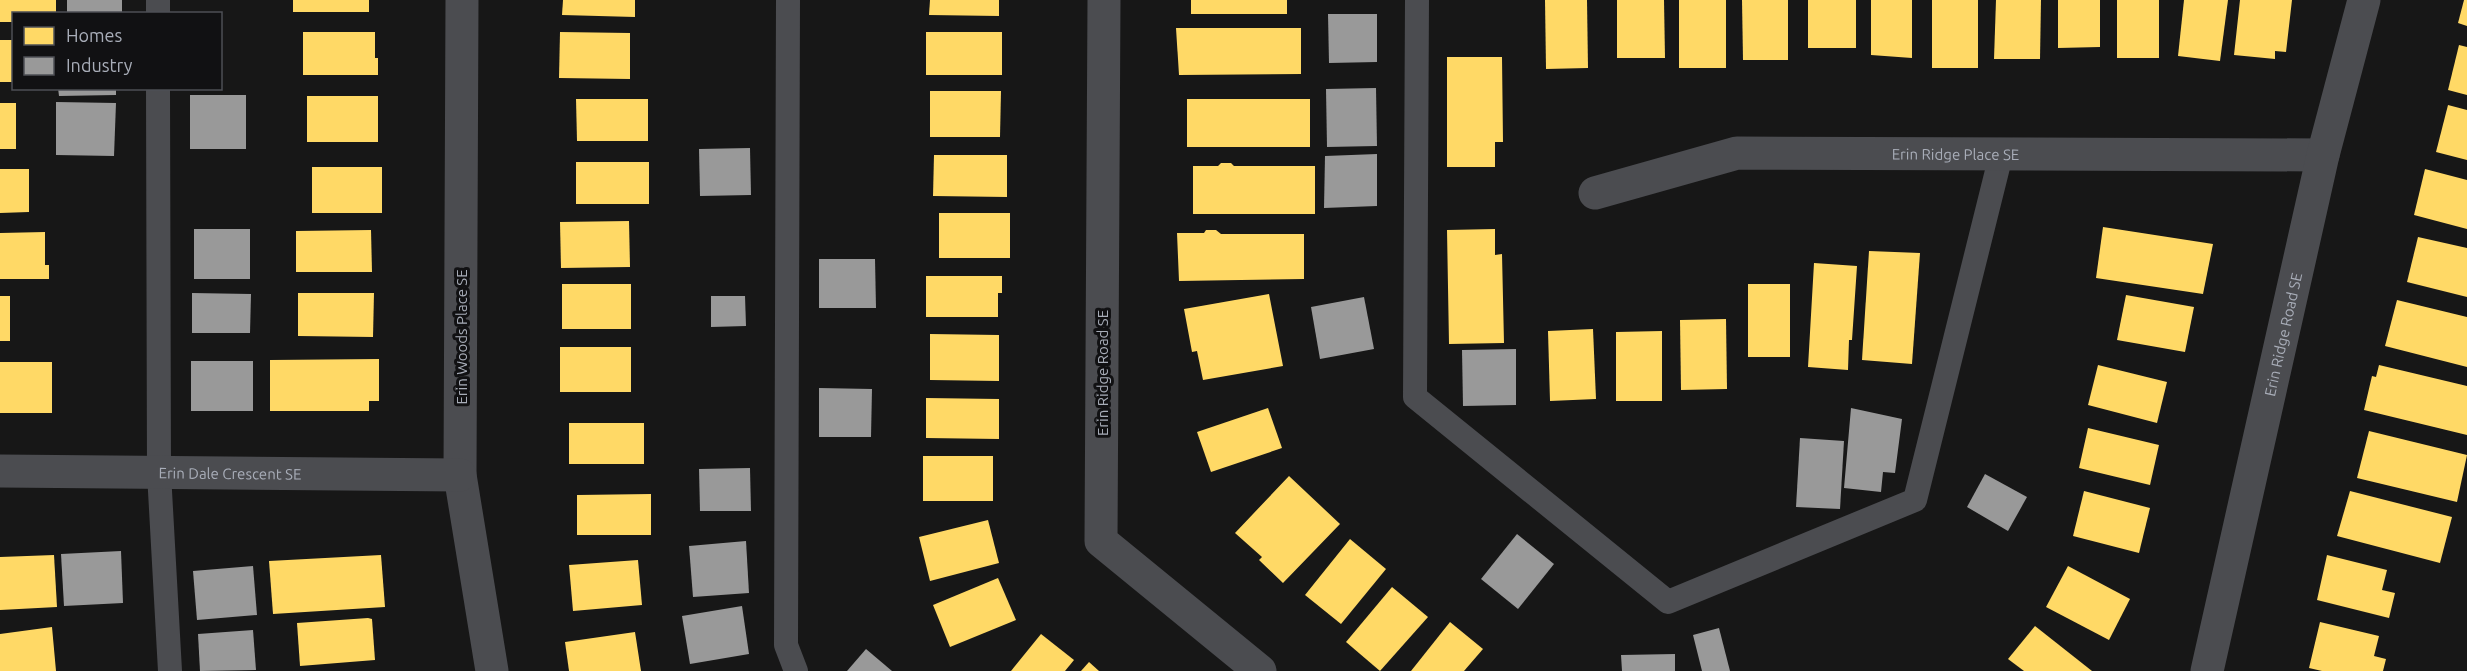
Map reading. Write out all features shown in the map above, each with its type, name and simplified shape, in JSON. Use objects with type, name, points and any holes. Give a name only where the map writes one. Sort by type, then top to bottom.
[{"type":"street","name":"Erin Woods Place SE","points":[[462,0],[460,475],[492,671]]},
{"type":"street","name":"Erin Ridge Road SE","points":[[1104,0],[1101,541],[1260,671]]},
{"type":"street","name":"Erin Ridge Road SE","points":[[2207,671],[2323,156],[2364,0]]},
{"type":"street","name":"Erin Ridge Place SE","points":[[1595,193],[1737,153],[2323,156]]},
{"type":"street","name":"Erin Dale Crescent SE","points":[[0,471],[460,475]]},
{"type":"lane","points":[[788,0],[786,645],[796,671]]},
{"type":"lane","points":[[1417,0],[1415,397],[1668,602],[1915,500],[2001,156]]},
{"type":"lane","points":[[158,90],[159,473],[170,671]]},
{"type":"building: Homes","points":[[0,0],[56,0],[56,12],[12,12],[12,22],[0,22]]},
{"type":"building: Homes","points":[[293,0],[369,0],[369,12],[293,12]]},
{"type":"building: Homes","points":[[563,0],[635,0],[635,17],[562,15]]},
{"type":"building: Homes","points":[[930,0],[999,0],[999,16],[929,15]]},
{"type":"building: Homes","points":[[1191,0],[1287,0],[1287,14],[1191,14]]},
{"type":"building: Homes","points":[[1545,0],[1587,0],[1588,68],[1546,69]]},
{"type":"building: Homes","points":[[1617,0],[1664,0],[1665,58],[1617,58]]},
{"type":"building: Homes","points":[[1679,0],[1726,0],[1726,68],[1679,68]]},
{"type":"building: Homes","points":[[1742,0],[1788,0],[1788,60],[1743,60]]},
{"type":"building: Homes","points":[[1808,0],[1856,0],[1856,48],[1808,48]]},
{"type":"building: Homes","points":[[1871,0],[1912,0],[1912,58],[1871,55]]},
{"type":"building: Homes","points":[[1932,0],[1978,0],[1978,68],[1932,68]]},
{"type":"building: Homes","points":[[1996,0],[2041,0],[2040,59],[1994,59]]},
{"type":"building: Homes","points":[[2058,0],[2100,0],[2100,47],[2058,48]]},
{"type":"building: Homes","points":[[2117,0],[2159,0],[2159,58],[2117,58]]},
{"type":"building: Homes","points":[[2184,0],[2228,0],[2220,61],[2178,56]]},
{"type":"building: Homes","points":[[2240,0],[2292,0],[2286,52],[2275,51],[2275,59],[2234,55]]},
{"type":"building: Homes","points":[[2464,0],[2467,0],[2467,26],[2458,23]]},
{"type":"building: Homes","points":[[1176,28],[1301,28],[1301,74],[1179,75]]},
{"type":"building: Homes","points":[[303,32],[375,32],[375,58],[378,58],[378,75],[303,75]]},
{"type":"building: Homes","points":[[560,32],[630,33],[630,79],[559,78]]},
{"type":"building: Homes","points":[[926,32],[1002,32],[1002,75],[926,75]]},
{"type":"building: Homes","points":[[0,40],[12,40],[12,82],[0,82]]},
{"type":"building: Homes","points":[[2459,45],[2467,47],[2467,95],[2448,90]]},
{"type":"building: Homes","points":[[1447,57],[1502,57],[1503,142],[1495,142],[1495,167],[1447,167]]},
{"type":"building: Homes","points":[[930,91],[1001,91],[1000,137],[930,137]]},
{"type":"building: Homes","points":[[307,96],[378,96],[378,142],[307,142]]},
{"type":"building: Homes","points":[[576,99],[648,99],[648,141],[577,141]]},
{"type":"building: Homes","points":[[1187,99],[1310,99],[1310,147],[1187,147]]},
{"type":"building: Homes","points":[[0,103],[16,103],[16,149],[0,149]]},
{"type":"building: Homes","points":[[2448,105],[2467,110],[2467,160],[2436,152]]},
{"type":"building: Homes","points":[[934,155],[1007,155],[1007,197],[933,196]]},
{"type":"building: Homes","points":[[576,162],[649,162],[649,204],[576,204]]},
{"type":"building: Homes","points":[[1221,163],[1231,163],[1234,166],[1315,166],[1315,214],[1193,214],[1193,166],[1218,166]]},
{"type":"building: Homes","points":[[312,167],[382,167],[382,213],[312,213]]},
{"type":"building: Homes","points":[[0,169],[29,169],[29,212],[0,213]]},
{"type":"building: Homes","points":[[2425,169],[2467,180],[2467,229],[2414,215]]},
{"type":"building: Homes","points":[[939,213],[1010,213],[1010,258],[939,258]]},
{"type":"building: Homes","points":[[629,221],[630,267],[561,268],[560,222]]},
{"type":"building: Homes","points":[[2103,227],[2213,244],[2203,294],[2096,278]]},
{"type":"building: Homes","points":[[1495,229],[1495,255],[1502,254],[1504,343],[1449,344],[1447,230]]},
{"type":"building: Homes","points":[[371,230],[372,272],[296,272],[296,231]]},
{"type":"building: Homes","points":[[1206,230],[1216,230],[1221,234],[1304,234],[1304,279],[1179,281],[1177,233],[1204,233]]},
{"type":"building: Homes","points":[[45,232],[45,265],[49,265],[49,279],[0,279],[0,233]]},
{"type":"building: Homes","points":[[2418,237],[2467,248],[2467,297],[2407,282]]},
{"type":"building: Homes","points":[[1869,251],[1920,253],[1912,364],[1862,360]]},
{"type":"building: Homes","points":[[1814,263],[1857,266],[1848,370],[1808,367]]},
{"type":"building: Homes","points":[[926,276],[1002,276],[1002,293],[998,293],[998,317],[926,317]]},
{"type":"building: Homes","points":[[562,284],[631,284],[631,329],[562,329]]},
{"type":"building: Homes","points":[[1748,284],[1790,284],[1790,357],[1748,357]]},
{"type":"building: Homes","points":[[298,293],[374,293],[373,337],[298,336]]},
{"type":"building: Homes","points":[[1269,294],[1283,366],[1203,380],[1197,351],[1192,352],[1184,309]]},
{"type":"building: Homes","points":[[2126,295],[2194,307],[2185,352],[2117,340]]},
{"type":"building: Homes","points":[[0,296],[10,296],[10,341],[0,341]]},
{"type":"building: Homes","points":[[2397,300],[2467,317],[2467,367],[2385,346]]},
{"type":"building: Homes","points":[[1726,319],[1727,389],[1681,390],[1680,320]]},
{"type":"building: Homes","points":[[1593,329],[1596,399],[1550,401],[1548,331]]},
{"type":"building: Homes","points":[[1662,331],[1662,401],[1616,401],[1616,332]]},
{"type":"building: Homes","points":[[930,334],[999,335],[999,381],[930,380]]},
{"type":"building: Homes","points":[[560,347],[631,347],[631,392],[560,392]]},
{"type":"building: Homes","points":[[379,359],[379,401],[369,401],[369,411],[270,411],[270,360]]},
{"type":"building: Homes","points":[[0,362],[52,362],[52,413],[0,413]]},
{"type":"building: Homes","points":[[2098,365],[2167,382],[2157,423],[2088,405]]},
{"type":"building: Homes","points":[[2379,365],[2467,386],[2467,435],[2364,410],[2372,376],[2376,377]]},
{"type":"building: Homes","points":[[926,398],[999,399],[999,439],[926,438]]},
{"type":"building: Homes","points":[[1268,408],[1282,448],[1211,472],[1197,432]]},
{"type":"building: Homes","points":[[569,423],[644,423],[644,464],[569,464]]},
{"type":"building: Homes","points":[[2088,428],[2159,445],[2150,485],[2079,468]]},
{"type":"building: Homes","points":[[2369,431],[2467,455],[2457,502],[2357,478]]},
{"type":"building: Homes","points":[[923,456],[993,456],[993,501],[923,501]]},
{"type":"building: Homes","points":[[1289,476],[1340,524],[1283,583],[1259,560],[1262,557],[1235,533]]},
{"type":"building: Homes","points":[[2084,491],[2150,508],[2139,553],[2073,536]]},
{"type":"building: Homes","points":[[2350,491],[2452,517],[2440,563],[2337,536]]},
{"type":"building: Homes","points":[[651,494],[651,535],[577,535],[577,495]]},
{"type":"building: Homes","points":[[988,520],[999,563],[930,581],[919,537]]},
{"type":"building: Homes","points":[[1350,539],[1386,569],[1341,624],[1305,595]]},
{"type":"building: Homes","points":[[54,555],[57,607],[0,610],[0,557]]},
{"type":"building: Homes","points":[[381,555],[385,607],[273,614],[269,561]]},
{"type":"building: Homes","points":[[2327,555],[2387,570],[2382,590],[2395,593],[2389,618],[2317,600]]},
{"type":"building: Homes","points":[[638,560],[642,605],[573,611],[569,565]]},
{"type":"building: Homes","points":[[2068,566],[2130,599],[2109,640],[2046,607]]},
{"type":"building: Homes","points":[[998,578],[1016,620],[950,647],[933,605]]},
{"type":"building: Homes","points":[[1392,587],[1428,617],[1380,671],[1346,642]]},
{"type":"building: Homes","points":[[372,619],[375,660],[300,666],[297,623]]},
{"type":"building: Homes","points":[[1450,622],[1483,649],[1464,671],[1411,671]]},
{"type":"building: Homes","points":[[2320,622],[2379,636],[2374,656],[2386,659],[2383,671],[2322,671],[2309,668]]},
{"type":"building: Homes","points":[[2035,626],[2092,671],[2024,671],[2008,659]]},
{"type":"building: Homes","points":[[52,627],[56,671],[0,671],[0,634]]},
{"type":"building: Homes","points":[[635,632],[641,671],[569,671],[565,642]]},
{"type":"building: Homes","points":[[1041,634],[1074,660],[1065,671],[1011,671]]},
{"type":"building: Homes","points":[[1089,662],[1099,671],[1081,671]]},
{"type":"building: Industry","points":[[67,0],[122,0],[122,12],[67,12]]},
{"type":"building: Industry","points":[[1328,14],[1377,14],[1377,62],[1329,63]]},
{"type":"building: Industry","points":[[1376,88],[1377,146],[1327,147],[1326,89]]},
{"type":"building: Industry","points":[[58,90],[116,90],[116,95],[59,96]]},
{"type":"building: Industry","points":[[190,95],[246,95],[246,149],[190,149]]},
{"type":"building: Industry","points":[[56,102],[116,103],[114,156],[56,155]]},
{"type":"building: Industry","points":[[750,148],[751,195],[700,196],[699,149]]},
{"type":"building: Industry","points":[[1377,154],[1377,206],[1324,208],[1325,156]]},
{"type":"building: Industry","points":[[194,229],[250,229],[250,279],[194,279]]},
{"type":"building: Industry","points":[[819,259],[875,259],[876,308],[819,308]]},
{"type":"building: Industry","points":[[192,293],[251,294],[250,333],[192,333]]},
{"type":"building: Industry","points":[[711,296],[745,296],[746,326],[711,327]]},
{"type":"building: Industry","points":[[1364,297],[1374,349],[1320,359],[1311,307]]},
{"type":"building: Industry","points":[[1516,349],[1516,405],[1463,406],[1462,350]]},
{"type":"building: Industry","points":[[191,361],[253,361],[253,411],[191,411]]},
{"type":"building: Industry","points":[[819,388],[872,389],[871,437],[819,437]]},
{"type":"building: Industry","points":[[1851,408],[1902,419],[1895,473],[1883,472],[1881,492],[1844,488]]},
{"type":"building: Industry","points":[[1800,438],[1844,441],[1840,509],[1796,507]]},
{"type":"building: Industry","points":[[750,468],[751,511],[700,511],[699,469]]},
{"type":"building: Industry","points":[[1985,474],[2027,497],[2008,531],[1967,507]]},
{"type":"building: Industry","points":[[1517,534],[1554,564],[1518,609],[1481,579]]},
{"type":"building: Industry","points":[[746,541],[749,593],[693,597],[689,546]]},
{"type":"building: Industry","points":[[121,551],[123,603],[64,606],[61,554]]},
{"type":"building: Industry","points":[[253,566],[257,615],[197,620],[193,571]]},
{"type":"building: Industry","points":[[742,606],[749,654],[690,664],[682,616]]},
{"type":"building: Industry","points":[[1719,628],[1730,671],[1702,671],[1693,635]]},
{"type":"building: Industry","points":[[253,630],[256,670],[200,671],[198,634]]},
{"type":"building: Industry","points":[[866,649],[892,671],[847,671]]},
{"type":"building: Industry","points":[[1675,654],[1675,671],[1622,671],[1621,655]]}]
